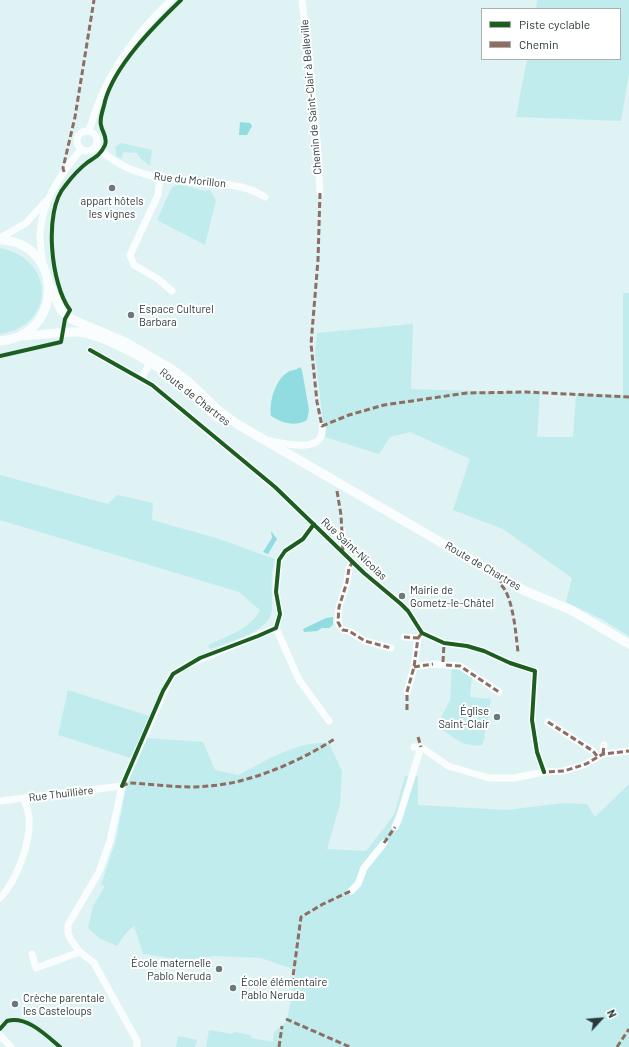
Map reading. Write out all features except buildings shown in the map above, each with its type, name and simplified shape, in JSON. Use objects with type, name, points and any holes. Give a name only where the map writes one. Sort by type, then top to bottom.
[{"type":"main road","points":[[0,239],[23,247],[34,255],[43,267]]},
{"type":"main road","name":"Route de Chartres","points":[[43,267],[61,310],[70,319],[125,342],[187,389],[223,421],[339,484],[523,590],[579,614],[629,644]]},
{"type":"main road","points":[[2,342],[20,336],[32,328],[41,318],[48,298],[49,284]]},
{"type":"main road","name":"Route de Chartres","points":[[20,336],[62,332],[87,334],[102,339],[151,361]]},
{"type":"street","points":[[89,132],[100,98],[113,72],[137,38],[171,0]]},
{"type":"street","name":"Chemin de Saint-Clair à Belleville","points":[[302,0],[316,125],[320,193]]},
{"type":"street","points":[[83,132],[89,132],[96,137],[96,146],[88,151],[81,149],[77,144],[78,137],[83,132]]},
{"type":"street","name":"Rue du Morillon","points":[[96,146],[119,164],[160,178],[242,186],[265,197]]},
{"type":"street","points":[[43,267],[40,235],[42,219],[48,198],[57,181],[81,149]]},
{"type":"street","points":[[160,178],[158,195],[130,255],[134,265],[158,279],[172,291]]},
{"type":"street","points":[[0,239],[26,223],[48,198]]},
{"type":"street","name":"Rue Saint-Nicolas","points":[[90,350],[141,378],[181,407],[278,489],[353,562],[408,611],[420,636]]},
{"type":"street","points":[[141,378],[151,361]]},
{"type":"street","points":[[267,444],[306,446],[317,441],[321,436],[322,426]]},
{"type":"street","points":[[314,524],[303,539],[285,551],[279,560],[276,592],[280,614],[276,628],[299,680],[329,722]]},
{"type":"street","points":[[342,531],[343,552]]},
{"type":"street","points":[[353,562],[349,568],[347,582],[339,607],[338,622],[343,630],[349,631],[365,641],[391,648]]},
{"type":"street","points":[[138,1047],[137,1042],[94,963],[80,952],[68,933],[68,925],[99,872],[110,842],[122,786],[163,691],[173,674],[200,658],[276,628]]},
{"type":"street","points":[[407,692],[420,636]]},
{"type":"street","points":[[404,637],[420,636],[444,643],[467,646],[535,671],[532,720],[537,752],[544,772]]},
{"type":"street","points":[[414,667],[433,664],[460,666],[500,692]]},
{"type":"street","points":[[548,722],[600,755]]},
{"type":"street","points":[[600,755],[604,746]]},
{"type":"street","points":[[395,827],[399,818],[417,747],[448,766],[489,778],[514,778],[544,772],[564,771],[586,764],[600,755],[629,751]]},
{"type":"street","name":"Rue Thuillière","points":[[0,801],[122,786]]},
{"type":"street","points":[[0,898],[6,891],[18,869],[26,845],[29,818],[24,799]]},
{"type":"street","points":[[350,891],[358,884],[364,868],[384,843]]},
{"type":"street","points":[[32,954],[36,968],[80,952]]},
{"type":"street","points":[[0,1035],[11,1047]]},
{"type":"shaded area","points":[[537,0],[629,0],[629,73],[621,121],[516,117],[527,60],[621,60],[621,8],[536,8]]},
{"type":"shaded area","points":[[240,122],[250,123],[252,126],[247,135],[239,135]]},
{"type":"shaded area","points":[[121,143],[152,150],[150,166],[140,158],[137,153],[123,152],[122,158],[117,157],[115,147]]},
{"type":"shaded area","points":[[180,184],[204,191],[210,190],[216,200],[205,245],[157,220],[172,187]]},
{"type":"shaded area","points":[[0,248],[18,255],[32,265],[39,278],[42,292],[39,306],[32,319],[18,328],[0,334]]},
{"type":"shaded area","points":[[623,293],[629,293],[629,636],[601,619],[566,602],[572,578],[503,529],[453,510],[470,459],[410,432],[390,437],[379,454],[325,437],[315,355],[317,333],[413,324],[411,389],[540,393],[537,437],[573,437],[576,394],[623,395]]},
{"type":"shaded area","points":[[300,367],[302,370],[309,410],[307,420],[293,424],[280,421],[271,416],[272,398],[276,386],[288,372]]},
{"type":"shaded area","points":[[0,475],[108,504],[117,495],[153,503],[152,520],[216,538],[275,559],[272,572],[272,609],[270,617],[265,624],[248,635],[210,649],[208,645],[245,627],[260,610],[239,592],[0,520]]},
{"type":"shaded area","points":[[271,531],[277,539],[268,554],[263,552],[272,538]]},
{"type":"shaded area","points":[[333,617],[333,625],[329,628],[304,632],[303,629],[326,618]]},
{"type":"shaded area","points":[[452,667],[463,670],[472,676],[470,697],[491,699],[488,715],[490,716],[482,745],[469,745],[463,743],[437,726],[450,700]]},
{"type":"shaded area","points":[[68,690],[149,716],[131,758],[58,735]]},
{"type":"shaded area","points":[[147,738],[203,742],[215,770],[238,775],[270,758],[294,748],[318,743],[329,743],[342,771],[340,804],[327,849],[366,851],[394,815],[405,776],[418,776],[418,805],[507,810],[563,803],[587,804],[595,817],[629,784],[629,1047],[206,1047],[209,1030],[251,1035],[251,1038],[273,1042],[274,1032],[287,1021],[296,970],[261,958],[215,956],[185,960],[143,954],[134,926],[125,934],[117,946],[99,938],[88,928],[93,906],[105,886],[101,885],[116,840],[126,787]]},
{"type":"shaded area","points":[[178,1036],[197,1040],[195,1047],[176,1047]]},
{"type":"marked path","points":[[64,172],[63,168],[75,117],[94,0]]},
{"type":"marked path","points":[[320,193],[318,260],[311,344],[317,402],[322,426],[349,415],[384,405],[467,393],[526,392],[629,397]]},
{"type":"marked path","points":[[337,491],[341,515],[343,552]]},
{"type":"marked path","points":[[353,561],[349,568],[347,582],[339,607],[338,622],[343,630],[349,631],[365,641],[391,648]]},
{"type":"marked path","points":[[502,577],[500,584],[508,596],[511,605],[518,652]]},
{"type":"marked path","points":[[407,710],[407,692],[414,667],[418,638],[422,633]]},
{"type":"marked path","points":[[404,637],[418,638]]},
{"type":"marked path","points":[[443,662],[444,643]]},
{"type":"marked path","points":[[414,667],[433,664]]},
{"type":"marked path","points":[[446,665],[460,666],[499,692]]},
{"type":"marked path","points":[[548,722],[593,751],[597,756]]},
{"type":"marked path","points":[[418,737],[421,747]]},
{"type":"marked path","points":[[122,786],[129,783],[180,787],[199,787],[225,784],[258,776],[292,763],[336,738]]},
{"type":"marked path","points":[[603,754],[604,745]]},
{"type":"marked path","points":[[543,768],[544,772],[564,771],[586,764],[603,754],[629,751]]},
{"type":"marked path","points":[[384,843],[395,827]]},
{"type":"marked path","points":[[292,984],[301,917],[323,904],[351,891]]},
{"type":"marked path","points":[[286,1019],[350,1047]]},
{"type":"marked path","points":[[279,1047],[282,1026]]},
{"type":"marked path","points":[[617,1047],[629,1029]]},
{"type":"cycle path","points":[[0,356],[61,342],[65,319],[70,310],[63,299],[58,284],[52,248],[54,212],[58,197],[73,176],[85,164],[98,155],[105,145],[106,139],[101,125],[101,116],[110,87],[117,74],[126,60],[148,34],[181,0]]},
{"type":"cycle path","points":[[90,350],[152,385],[275,487],[364,573],[401,604],[408,611],[422,633],[444,643],[467,646],[484,651],[510,663],[535,671],[532,720],[537,752],[544,772]]},
{"type":"cycle path","points":[[122,786],[163,691],[173,674],[200,658],[276,628],[280,614],[276,592],[279,560],[285,551],[303,539],[314,524]]},
{"type":"cycle path","points":[[0,1029],[7,1021],[14,1020],[28,1023],[60,1047]]},
{"type":"place","name":"appart hôtels les vignes","points":[[112,188]]},
{"type":"place","name":"Espace Culturel Barbara","points":[[131,315]]},
{"type":"place","name":"Mairie de Gometz-le-Châtel","points":[[402,596]]},
{"type":"place","name":"Église Saint-Clair","points":[[497,717]]},
{"type":"place","name":"École maternelle Pablo Neruda","points":[[219,969]]},
{"type":"place","name":"École élémentaire Pablo Neruda","points":[[233,988]]},
{"type":"place","name":"Crèche parentale les Casteloups","points":[[15,1004]]}]
